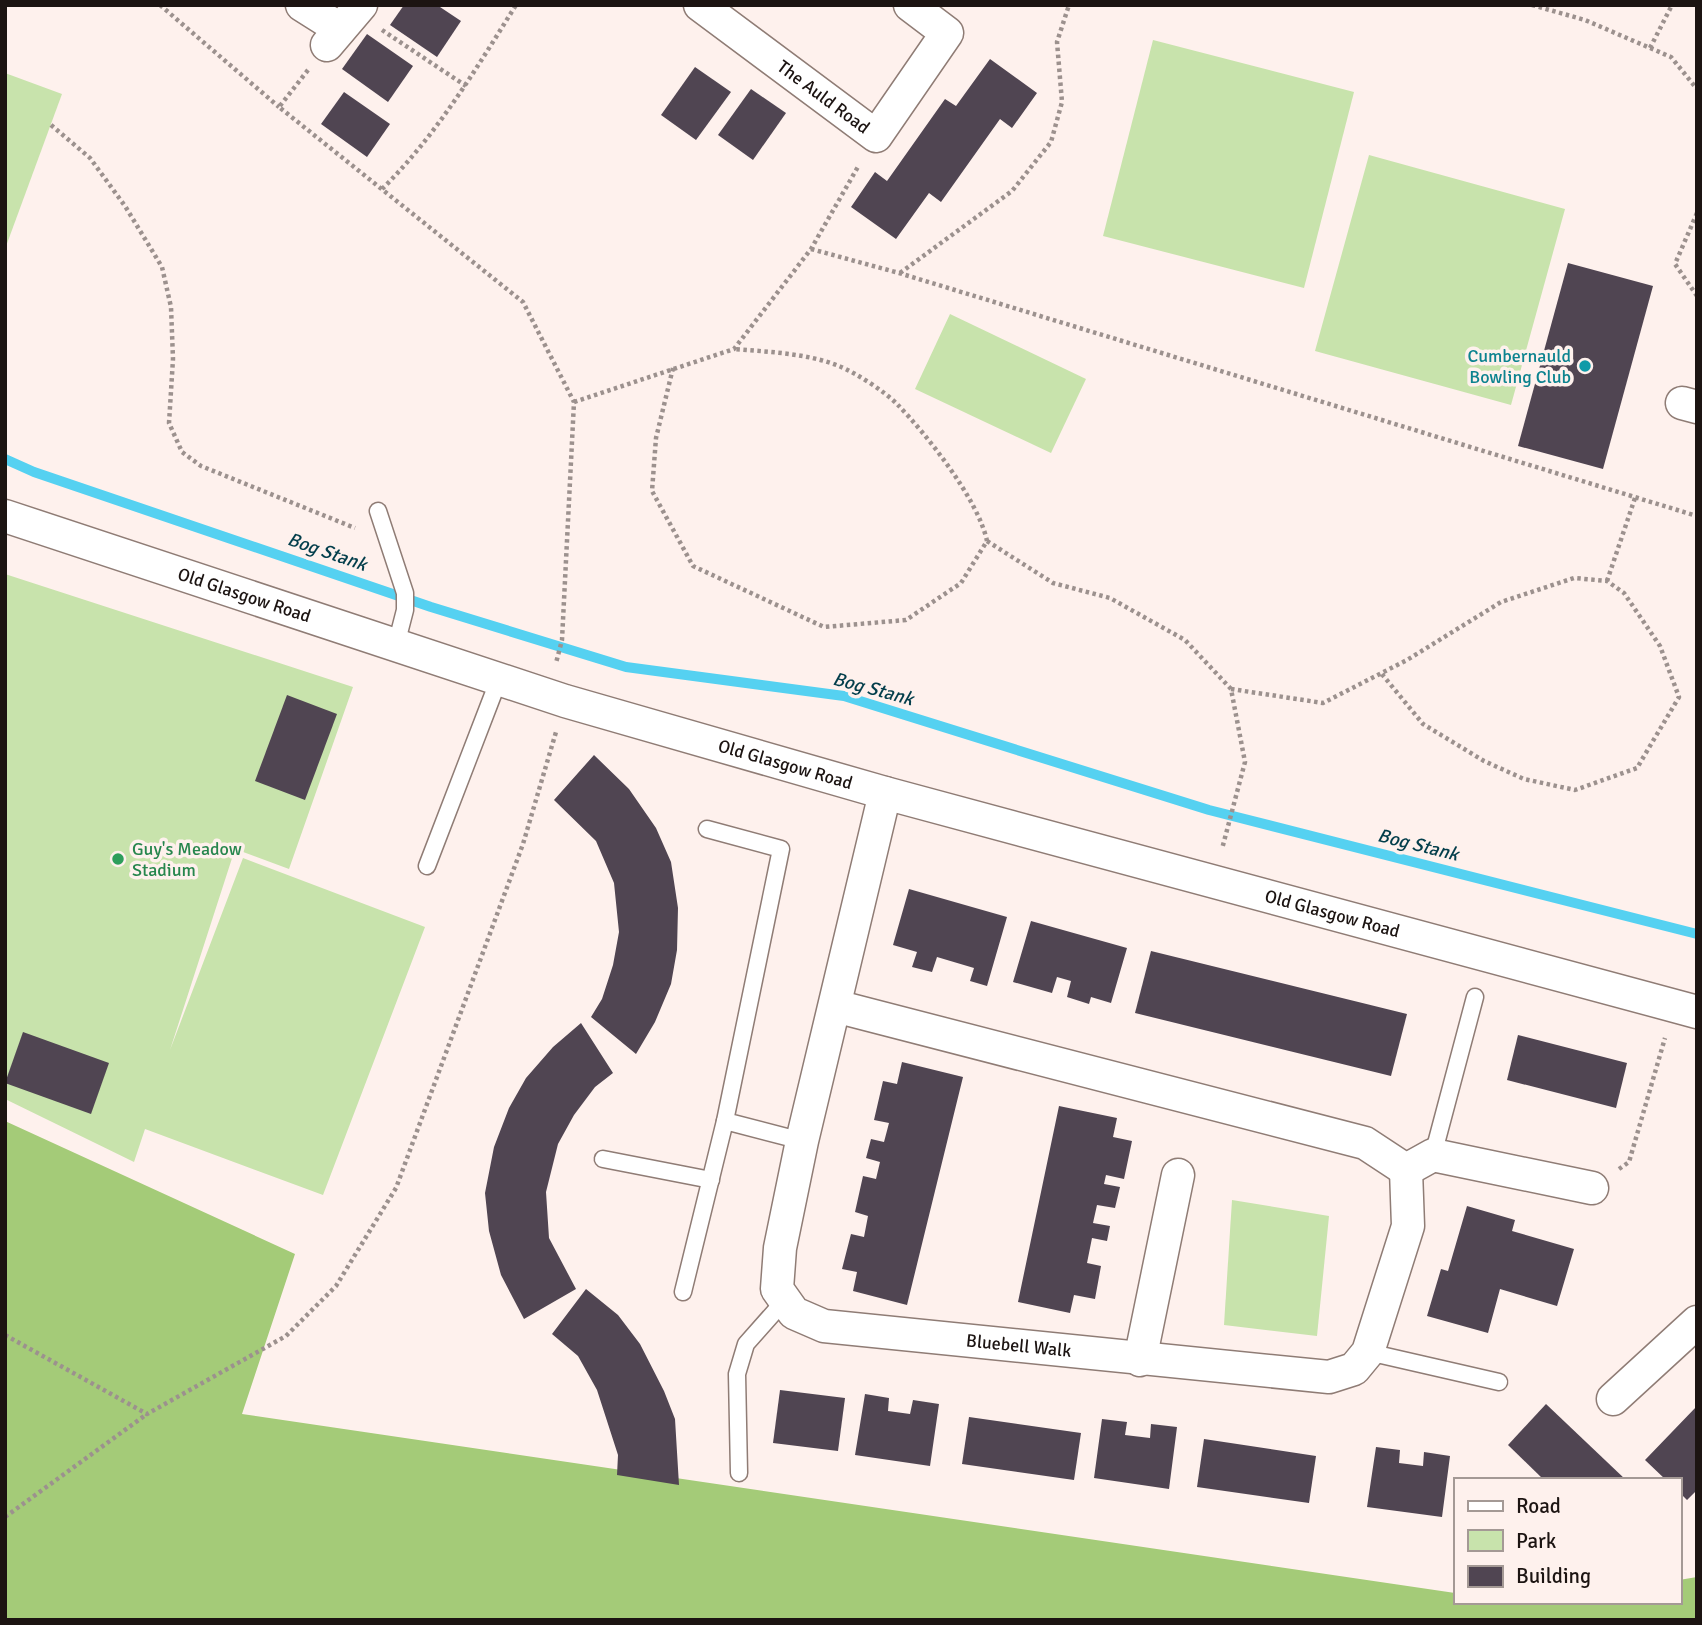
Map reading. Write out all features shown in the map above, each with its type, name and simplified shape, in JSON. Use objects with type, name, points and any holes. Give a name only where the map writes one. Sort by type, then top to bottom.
[{"type":"street","points":[[302,5],[346,23]]},
{"type":"street","name":"The Auld Road","points":[[700,5],[876,136],[947,33],[910,5]]},
{"type":"street","name":"Old Glasgow Road","points":[[5,516],[565,701],[885,793],[1686,1009]]},
{"type":"street","points":[[785,1300],[777,1289],[780,1248],[802,1141],[885,793]]},
{"type":"street","points":[[835,1006],[1365,1143],[1406,1171]]},
{"type":"street","points":[[1406,1171],[1433,1155],[1592,1188]]},
{"type":"street","points":[[1368,1352],[1408,1226],[1406,1171]]},
{"type":"street","points":[[1140,1360],[1178,1175]]},
{"type":"street","name":"Bluebell Walk","points":[[785,1300],[794,1313],[824,1326],[1329,1377],[1354,1369],[1368,1352]]},
{"type":"street","points":[[1613,1399],[1697,1322]]},
{"type":"lane","points":[[378,511],[405,593],[405,610],[396,645]]},
{"type":"lane","points":[[427,866],[499,680]]},
{"type":"lane","points":[[683,1292],[725,1121],[781,849],[707,829]]},
{"type":"lane","points":[[1433,1155],[1475,997]]},
{"type":"lane","points":[[725,1121],[802,1141]]},
{"type":"lane","points":[[603,1159],[711,1180]]},
{"type":"lane","points":[[738,1473],[737,1374],[746,1344],[785,1300]]},
{"type":"lane","points":[[1368,1352],[1499,1382]]},
{"type":"path","points":[[160,5],[279,107],[523,302],[574,402],[562,640],[558,657]]},
{"type":"path","points":[[382,189],[406,165],[466,86],[516,5]]},
{"type":"path","points":[[899,273],[1012,191],[1051,142],[1062,102],[1058,42],[1069,5]]},
{"type":"path","points":[[1532,5],[1585,20],[1671,57],[1697,89]]},
{"type":"path","points":[[1650,48],[1672,5]]},
{"type":"path","points":[[346,23],[466,86]]},
{"type":"path","points":[[279,107],[300,81]]},
{"type":"path","points":[[51,125],[90,158],[125,206],[162,267],[170,307],[173,359],[169,423],[182,452],[201,466],[388,542]]},
{"type":"path","points":[[734,349],[811,249],[876,136]]},
{"type":"path","points":[[1697,213],[1675,264],[1697,296]]},
{"type":"path","points":[[811,249],[899,273],[1697,516]]},
{"type":"path","points":[[574,402],[734,349],[794,354],[851,371],[896,402],[951,470],[983,524],[987,541],[1054,583],[1110,598],[1185,640],[1231,689],[1245,762],[1227,832]]},
{"type":"path","points":[[673,369],[656,438],[652,491],[693,566],[824,627],[906,621],[961,583],[987,541]]},
{"type":"path","points":[[1606,581],[1635,498]]},
{"type":"path","points":[[1231,689],[1323,703],[1381,673],[1407,660],[1501,602],[1574,578],[1606,581],[1624,593],[1660,646],[1679,697],[1637,768],[1575,790],[1524,779],[1484,761],[1423,724],[1381,673]]},
{"type":"path","points":[[5,1517],[147,1414],[286,1336],[336,1286],[396,1188],[523,844],[565,701]]},
{"type":"path","points":[[1592,1188],[1629,1162],[1686,1009]]},
{"type":"path","points":[[5,1335],[147,1414]]},
{"type":"green space","points":[[1153,40],[1354,92],[1304,288],[1103,236]]},
{"type":"green space","points":[[5,73],[62,94],[5,249]]},
{"type":"green space","points":[[1369,155],[1565,209],[1511,405],[1315,351]]},
{"type":"green space","points":[[950,314],[1086,379],[1051,453],[915,389]]},
{"type":"green space","name":"Guy's Meadow Stadium","points":[[5,574],[353,687],[289,869],[235,849],[170,1050],[243,858],[425,927],[323,1195],[145,1129],[134,1162],[5,1099]]},
{"type":"green space","points":[[5,1121],[295,1254],[242,1414],[1454,1593],[1454,1604],[1681,1604],[1681,1580],[1697,1577],[1697,1620],[5,1620]]},
{"type":"green space","points":[[1232,1200],[1329,1216],[1317,1336],[1224,1325]]},
{"type":"building","points":[[404,5],[437,5],[461,21],[437,57],[390,25]]},
{"type":"building","points":[[367,34],[413,66],[388,102],[342,69]]},
{"type":"building","points":[[990,59],[1037,93],[1012,128],[1000,119],[941,202],[929,193],[896,239],[851,207],[875,172],[887,181],[945,99],[956,106]]},
{"type":"building","points":[[695,67],[731,92],[696,140],[661,115]]},
{"type":"building","points":[[751,89],[786,113],[753,160],[718,135]]},
{"type":"building","points":[[344,92],[390,124],[367,157],[321,124]]},
{"type":"building","name":"Cumbernauld Bowling Club","points":[[1568,263],[1653,286],[1603,469],[1518,446]]},
{"type":"building","points":[[287,695],[337,714],[305,800],[255,781]]},
{"type":"building","points":[[594,755],[629,789],[656,828],[671,862],[678,908],[677,950],[671,984],[655,1022],[636,1054],[591,1017],[602,999],[613,965],[619,932],[614,883],[596,841],[554,800]]},
{"type":"building","points":[[909,889],[1007,917],[987,986],[970,981],[974,968],[937,957],[932,972],[912,967],[917,952],[893,945]]},
{"type":"building","points":[[1031,921],[1127,948],[1111,1003],[1091,997],[1089,1004],[1067,997],[1071,981],[1057,977],[1052,993],[1013,982]]},
{"type":"building","points":[[1151,951],[1407,1014],[1391,1076],[1135,1013]]},
{"type":"building","points":[[581,1023],[613,1073],[595,1087],[574,1115],[558,1144],[546,1192],[549,1238],[576,1289],[524,1319],[501,1275],[489,1231],[485,1193],[494,1147],[509,1108],[526,1078],[553,1047]]},
{"type":"building","points":[[23,1032],[109,1063],[91,1114],[5,1083]]},
{"type":"building","points":[[1518,1035],[1627,1063],[1616,1108],[1507,1080]]},
{"type":"building","points":[[902,1062],[963,1077],[907,1305],[853,1291],[857,1272],[842,1269],[851,1234],[864,1237],[868,1216],[855,1212],[863,1176],[876,1179],[880,1162],[866,1158],[871,1139],[884,1142],[889,1123],[874,1120],[883,1081],[897,1084]]},
{"type":"building","points":[[1059,1106],[1117,1118],[1113,1137],[1132,1141],[1124,1179],[1106,1175],[1104,1184],[1120,1187],[1115,1208],[1097,1205],[1093,1223],[1110,1226],[1107,1241],[1092,1238],[1087,1263],[1101,1266],[1095,1299],[1074,1295],[1070,1313],[1018,1302]]},
{"type":"building","points":[[1467,1206],[1515,1220],[1512,1231],[1574,1249],[1557,1306],[1500,1289],[1488,1333],[1427,1316],[1441,1269],[1448,1271]]},
{"type":"building","points":[[586,1289],[618,1315],[640,1344],[664,1391],[675,1419],[679,1485],[617,1475],[618,1455],[597,1390],[578,1356],[552,1334]]},
{"type":"building","points":[[780,1390],[845,1398],[838,1451],[773,1443]]},
{"type":"building","points":[[865,1394],[889,1398],[888,1411],[910,1414],[913,1400],[939,1404],[930,1466],[855,1455]]},
{"type":"building","points":[[1546,1404],[1624,1478],[1542,1478],[1508,1445]]},
{"type":"building","points":[[1697,1406],[1697,1490],[1687,1500],[1681,1494],[1681,1478],[1664,1478],[1645,1460]]},
{"type":"building","points":[[969,1417],[1081,1433],[1074,1480],[962,1464]]},
{"type":"building","points":[[1102,1419],[1127,1422],[1125,1435],[1150,1438],[1151,1424],[1177,1427],[1169,1489],[1094,1478]]},
{"type":"building","points":[[1204,1439],[1316,1456],[1309,1503],[1197,1487]]},
{"type":"building","points":[[1376,1447],[1400,1450],[1399,1463],[1423,1466],[1424,1452],[1450,1456],[1442,1517],[1367,1507]]},
{"type":"waterway","name":"Bog Stank","points":[[5,459],[34,472],[431,607],[626,667],[844,696],[1209,810],[1697,934]]},
{"type":"place","name":"Cumbernauld Bowling Club","points":[[1585,366]]},
{"type":"place","name":"Guy's Meadow Stadium","points":[[118,859]]}]
